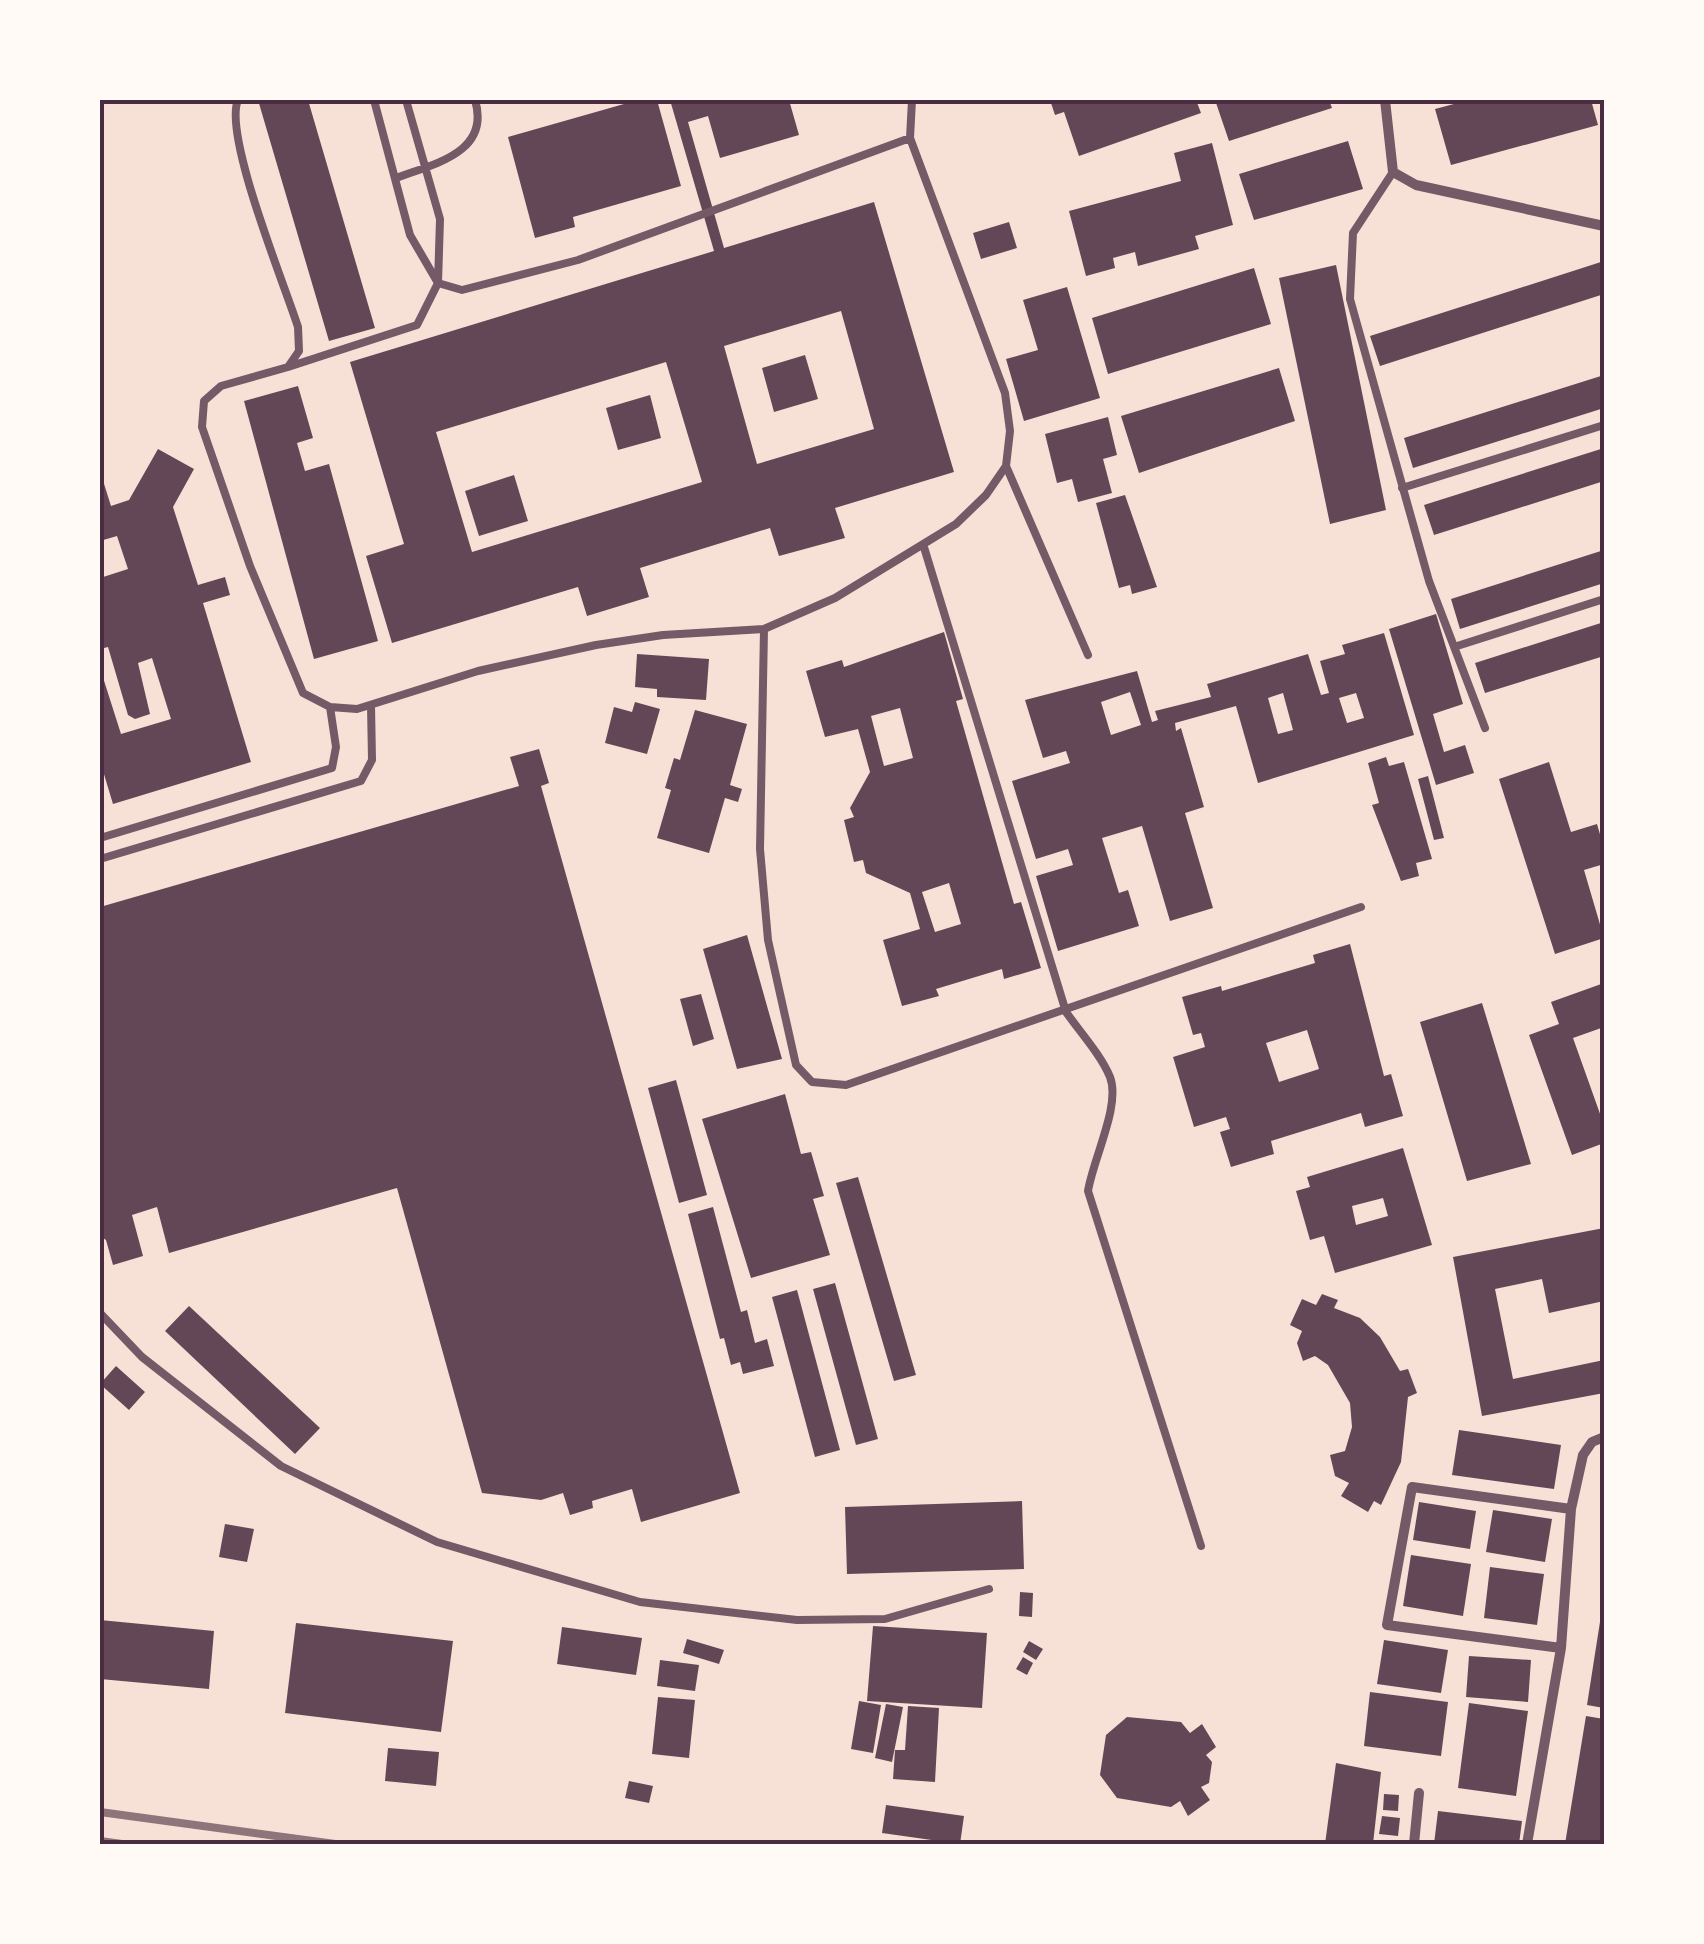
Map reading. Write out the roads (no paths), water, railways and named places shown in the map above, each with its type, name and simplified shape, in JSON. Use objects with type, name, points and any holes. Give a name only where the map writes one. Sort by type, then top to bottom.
[{"type":"street","points":[[1386,100],[1393,172],[1416,185],[1604,226]]},
{"type":"street","points":[[1528,1844],[1561,1648],[1571,1509],[1583,1454],[1592,1442],[1604,1437]]},
{"type":"street","points":[[1561,1648],[1388,1625],[1412,1487],[1571,1509]]},
{"type":"street","points":[[1414,1844],[1419,1793]]},
{"type":"lane","points":[[238,100],[232,113],[243,163],[298,326],[299,351],[288,368]]},
{"type":"lane","points":[[374,100],[410,235],[438,283],[462,290],[578,260],[910,138]]},
{"type":"lane","points":[[406,100],[440,218],[438,283],[416,325],[222,386],[204,401],[202,427],[289,668],[303,693],[330,707],[371,704],[478,671],[596,645],[662,634],[764,629],[835,598],[956,524],[986,496],[1006,466],[1010,431],[1005,394],[910,138],[912,100]]},
{"type":"lane","points":[[396,178],[464,151],[475,132],[475,100]]},
{"type":"lane","points":[[1393,172],[1354,232],[1350,299],[1402,488],[1485,728]]},
{"type":"lane","points":[[1402,488],[1604,425]]},
{"type":"lane","points":[[1006,466],[1088,655]]},
{"type":"lane","points":[[923,544],[1066,1012],[1110,1079],[1112,1108],[1093,1156],[1088,1191],[1201,1546]]},
{"type":"lane","points":[[1454,647],[1604,600]]},
{"type":"lane","points":[[764,629],[760,849],[768,940],[796,1065],[812,1082],[846,1085],[1361,907]]},
{"type":"lane","points":[[100,858],[361,782],[372,760],[371,704]]},
{"type":"lane","points":[[100,838],[332,768],[336,746],[330,707]]},
{"type":"lane","points":[[100,1312],[142,1358],[280,1466],[437,1542],[640,1602],[797,1620],[885,1620],[989,1589]]},
{"type":"railway","points":[[100,1812],[335,1844]]},
{"type":"railway","points":[[100,1841],[122,1844]]}]
